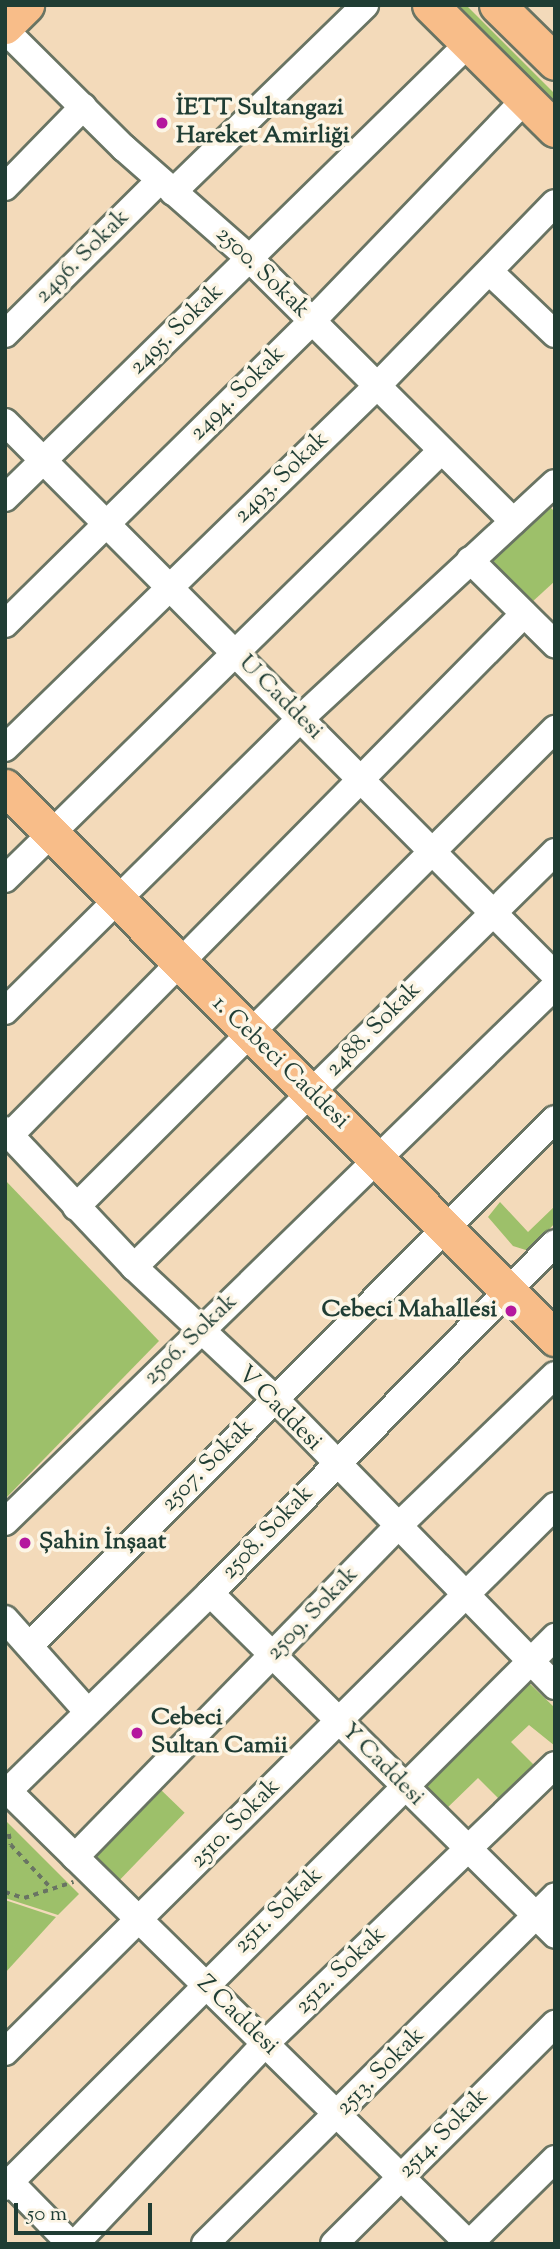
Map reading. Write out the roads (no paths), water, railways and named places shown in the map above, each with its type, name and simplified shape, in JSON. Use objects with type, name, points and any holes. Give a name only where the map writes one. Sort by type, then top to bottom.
[{"type":"main road","points":[[5,28],[26,5]]},
{"type":"main road","points":[[430,5],[555,129]]},
{"type":"main road","points":[[496,5],[555,62]]},
{"type":"main road","name":"1. Cebeci Caddesi","points":[[5,787],[179,966],[311,1091],[555,1338]]},
{"type":"street","name":"2496. Sokak","points":[[5,334],[365,5]]},
{"type":"street","name":"2500. Sokak","points":[[5,28],[83,107],[249,258],[513,522]]},
{"type":"street","name":"2495. Sokak","points":[[5,498],[468,44]]},
{"type":"street","name":"2494. Sokak","points":[[5,624],[312,321],[525,100]]},
{"type":"street","points":[[5,187],[83,107]]},
{"type":"street","name":"2493. Sokak","points":[[5,748],[377,386],[555,203]]},
{"type":"street","points":[[490,272],[555,334]]},
{"type":"street","name":"U Caddesi","points":[[5,422],[555,975]]},
{"type":"street","points":[[5,879],[441,451]]},
{"type":"street","points":[[5,1011],[114,899],[300,719],[554,485]]},
{"type":"street","points":[[470,560],[555,644]]},
{"type":"street","points":[[8,1133],[179,966],[360,778],[524,614]]},
{"type":"street","points":[[76,1207],[246,1032],[555,729]]},
{"type":"street","name":"2488. Sokak","points":[[134,1267],[555,852]]},
{"type":"street","name":"2506. Sokak","points":[[5,1521],[555,986]]},
{"type":"street","name":"2507. Sokak","points":[[30,1645],[555,1119]]},
{"type":"street","name":"V Caddesi","points":[[8,1133],[134,1267],[199,1332],[275,1399],[334,1464],[555,1686]]},
{"type":"street","name":"2508. Sokak","points":[[7,1790],[210,1594],[334,1464],[555,1243]]},
{"type":"street","name":"2509. Sokak","points":[[75,1857],[397,1527],[555,1375]]},
{"type":"street","name":"2510. Sokak","points":[[5,2052],[555,1506]]},
{"type":"street","name":"Y Caddesi","points":[[210,1594],[406,1788],[466,1852],[555,1935]]},
{"type":"street","points":[[5,1619],[87,1711]]},
{"type":"street","name":"2511. Sokak","points":[[8,2184],[204,1984],[406,1788],[555,1637]]},
{"type":"street","name":"2512. Sokak","points":[[73,2244],[265,2044],[555,1765]]},
{"type":"street","name":"Z Caddesi","points":[[7,1790],[469,2244]]},
{"type":"street","name":"2513. Sokak","points":[[205,2244],[555,1897]]},
{"type":"street","name":"2514. Sokak","points":[[334,2244],[555,2024]]},
{"type":"street","points":[[469,2244],[555,2159]]},
{"type":"street","points":[[8,2184],[73,2244]]},
{"type":"place","name":"İETT Sultangazi Hareket Amirliği","points":[[162,123]]},
{"type":"place","name":"Cebeci Mahallesi","points":[[511,1311]]},
{"type":"place","name":"Şahin İnşaat","points":[[25,1543]]},
{"type":"place","name":"Cebeci Sultan Camii","points":[[137,1733]]}]
